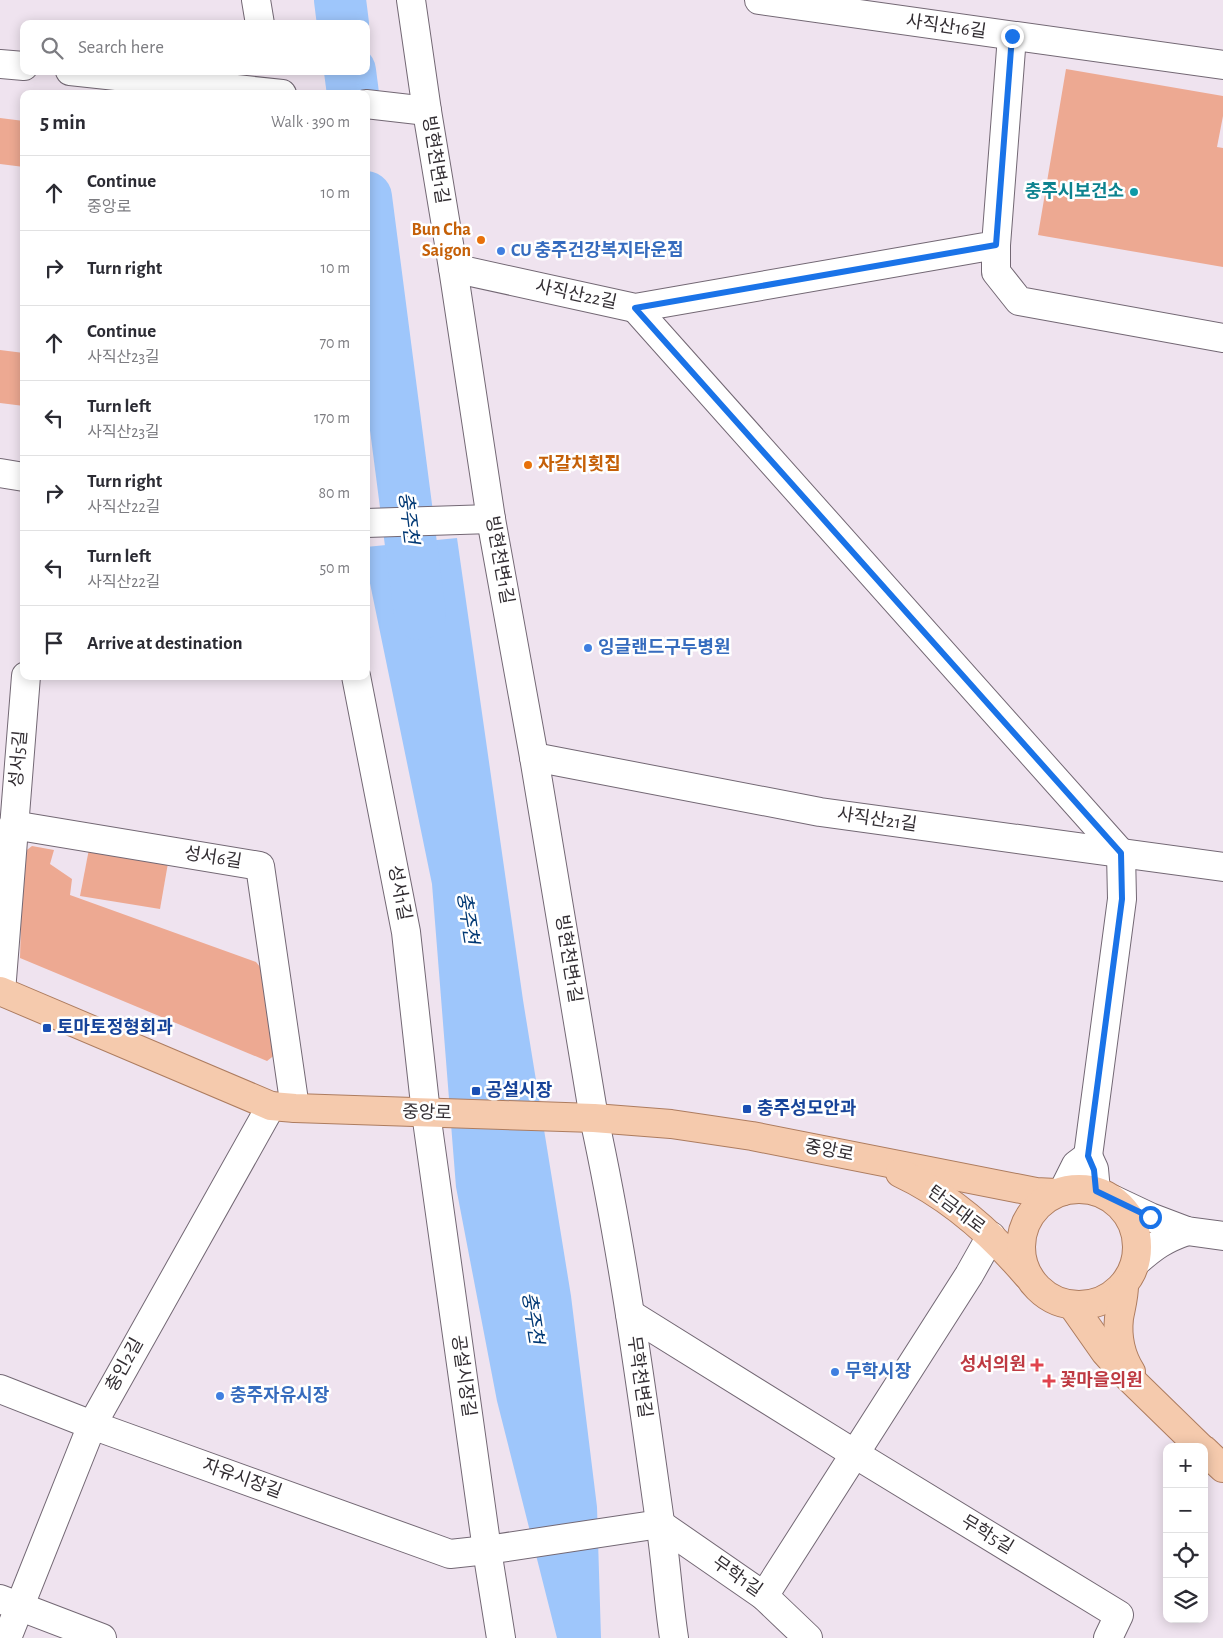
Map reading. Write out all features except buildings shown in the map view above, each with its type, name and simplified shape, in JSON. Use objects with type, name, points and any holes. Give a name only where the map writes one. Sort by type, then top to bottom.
[{"type":"main road","name":"중앙로","points":[[0,991],[283,1107],[582,1118],[671,1124],[752,1136],[874,1160]]},
{"type":"main road","points":[[874,1160],[1036,1192],[1060,1192],[1079,1189],[1105,1195],[1126,1212],[1134,1227],[1138,1244],[1119,1319],[1119,1342],[1126,1364],[1142,1391]]},
{"type":"main road","name":"탄금대로","points":[[874,1160],[915,1180],[951,1204],[991,1236],[1027,1275]]},
{"type":"main road","points":[[1060,1192],[1040,1203],[1028,1218],[1021,1237],[1021,1256],[1027,1275],[1039,1290],[1054,1300],[1072,1305],[1087,1306],[1101,1302],[1114,1295],[1130,1274]]},
{"type":"main road","points":[[1072,1305],[1105,1352],[1122,1371],[1196,1443]]},
{"type":"main road","points":[[1208,1454],[1223,1468]]},
{"type":"street","points":[[256,0],[259,20]]},
{"type":"street","name":"빙현천변1길","points":[[411,0],[427,112],[454,268],[491,519],[534,757],[582,1118]]},
{"type":"street","name":"사직산16길","points":[[759,0],[900,10],[1012,36],[1223,65]]},
{"type":"street","points":[[1012,36],[996,245],[996,272],[1020,301],[1223,338]]},
{"type":"street","points":[[0,64],[20,66]]},
{"type":"street","points":[[118,75],[273,88]]},
{"type":"street","points":[[370,105],[427,112]]},
{"type":"street","name":"사직산22길","points":[[454,268],[635,308],[996,245]]},
{"type":"street","points":[[635,308],[1121,853],[1122,899],[1088,1156],[1105,1195],[1150,1217],[1187,1231],[1223,1236]]},
{"type":"street","points":[[0,473],[20,476]]},
{"type":"street","points":[[370,523],[491,519]]},
{"type":"street","name":"성서5길","points":[[0,991],[26,680]]},
{"type":"street","name":"성서1길","points":[[357,680],[406,932],[436,1113]]},
{"type":"street","name":"사직산21길","points":[[534,757],[820,812],[1223,867]]},
{"type":"street","name":"성서6길","points":[[13,825],[260,866],[283,1107]]},
{"type":"street","name":"충인2길","points":[[7,1638],[10,1603],[92,1425],[283,1107]]},
{"type":"street","name":"공설시장길","points":[[436,1113],[498,1548],[501,1638]]},
{"type":"street","name":"무학천변길","points":[[582,1118],[605,1167],[630,1314],[650,1525],[674,1638]]},
{"type":"street","points":[[1060,1192],[1076,1165],[1088,1156]]},
{"type":"street","points":[[1130,1274],[1148,1251],[1166,1238],[1187,1231]]},
{"type":"street","points":[[764,1596],[969,1275],[991,1236]]},
{"type":"street","name":"무학5길","points":[[630,1314],[855,1454],[1113,1626]]},
{"type":"street","name":"자유시장길","points":[[0,1389],[92,1425],[450,1554],[650,1525]]},
{"type":"street","name":"무학1길","points":[[650,1525],[764,1596],[808,1638]]},
{"type":"street","points":[[10,1603],[102,1638]]},
{"type":"water","points":[[457,538],[523,1000],[571,1296],[597,1507],[601,1638],[557,1638],[497,1401],[456,1187],[432,884],[370,583],[370,547]]},
{"type":"waterway","name":"충주천","points":[[340,0],[342,20]]},
{"type":"waterway","name":"충주천","points":[[351,75],[352,90]]},
{"type":"waterway","name":"충주천","points":[[370,228],[420,614]]},
{"type":"place","name":"충주시보건소","points":[[1134,192]]},
{"type":"place","name":"Bun Cha Saigon","points":[[481,240]]},
{"type":"place","name":"CU 충주건강복지타운점","points":[[501,251]]},
{"type":"place","name":"자갈치횟집","points":[[528,465]]},
{"type":"place","name":"잉글랜드구두병원","points":[[588,648]]},
{"type":"place","name":"토마토정형회과","points":[[47,1028]]},
{"type":"place","name":"공설시장","points":[[476,1091]]},
{"type":"place","name":"충주성모안과","points":[[747,1109]]},
{"type":"place","name":"성서의원","points":[[1037,1365]]},
{"type":"place","name":"무학시장","points":[[835,1372]]},
{"type":"place","name":"꽃마을의원","points":[[1049,1381]]},
{"type":"place","name":"충주자유시장","points":[[220,1396]]},
{"type":"route","points":[[1012,36],[996,245],[635,308],[1121,853],[1122,899],[1088,1156],[1094,1170],[1096,1191],[1150,1217]]}]
